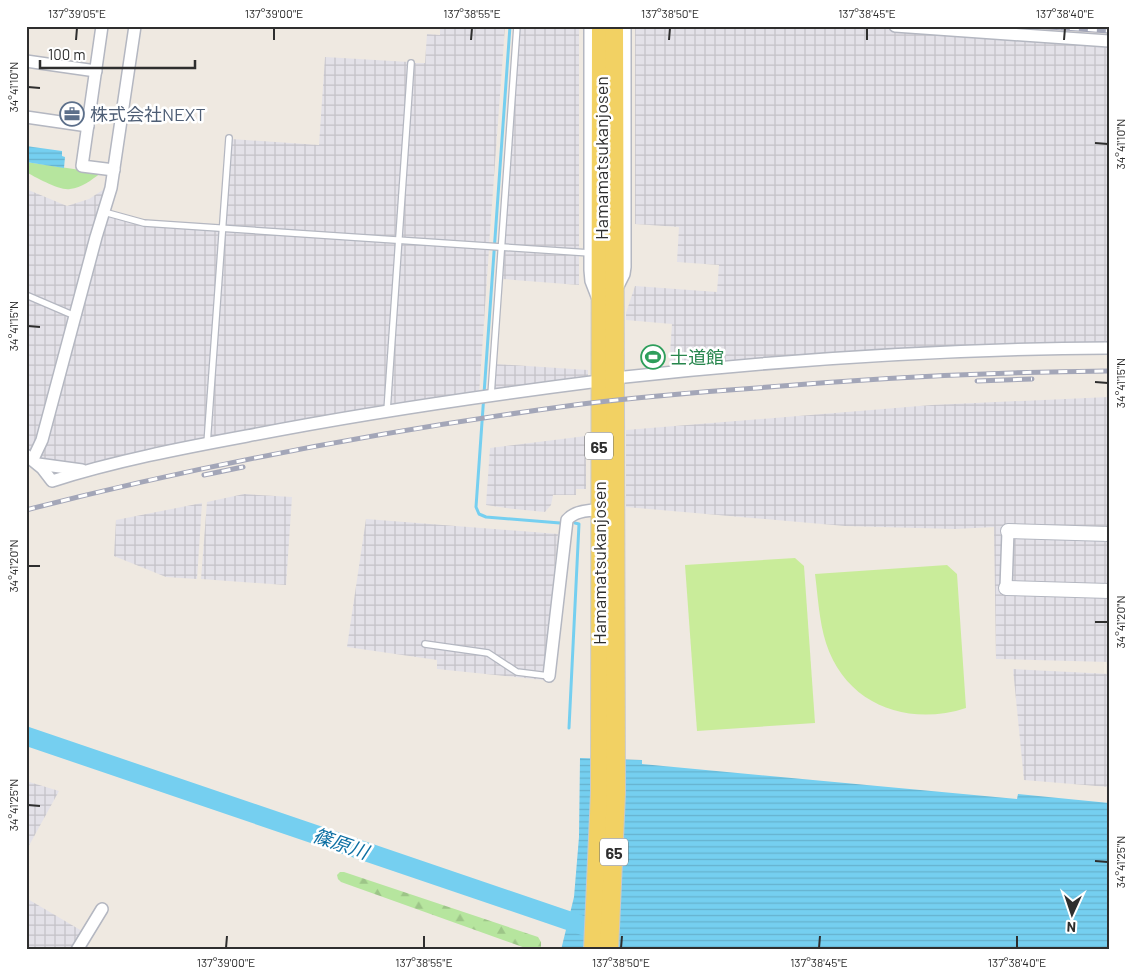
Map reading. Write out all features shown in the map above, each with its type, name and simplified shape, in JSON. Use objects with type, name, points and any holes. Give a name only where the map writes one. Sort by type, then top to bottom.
[{"type":"main road","name":"Hamamatsukanjosen","points":[[601,26],[608,138],[614,292],[607,379],[605,501],[608,747],[615,832],[609,950]]},
{"type":"main road","name":"Hamamatsukanjosen","points":[[607,379],[601,304],[614,26]]},
{"type":"main road","name":"Hamamatsukanjosen","points":[[593,950],[597,871],[608,747]]},
{"type":"street","points":[[102,26],[82,166],[114,170]]},
{"type":"street","points":[[135,26],[111,188],[42,440],[33,459],[87,470],[207,444],[387,411],[607,379],[757,364],[846,358],[1020,348],[1109,348]]},
{"type":"street","points":[[590,26],[591,281],[594,292],[601,304]]},
{"type":"street","points":[[614,292],[621,281],[625,267],[625,26]]},
{"type":"street","points":[[895,26],[1109,42]]},
{"type":"street","points":[[26,61],[96,71]]},
{"type":"street","points":[[26,117],[88,126]]},
{"type":"street","points":[[549,676],[567,520],[570,516],[605,501]]},
{"type":"street","points":[[1109,534],[1008,531],[1006,588],[1109,591]]},
{"type":"street","points":[[77,950],[102,909]]},
{"type":"lane","points":[[486,396],[500,248],[517,26]]},
{"type":"lane","points":[[387,411],[411,63]]},
{"type":"lane","points":[[207,444],[228,138]]},
{"type":"lane","points":[[104,212],[144,223],[590,254]]},
{"type":"lane","points":[[26,295],[75,316]]},
{"type":"lane","points":[[425,644],[488,654],[517,672],[549,676]]},
{"type":"shaded area","points":[[440,26],[505,26],[489,245],[403,239],[401,236],[413,63],[425,63],[427,34],[440,35]]},
{"type":"shaded area","points":[[519,26],[579,26],[579,251],[504,246]]},
{"type":"shaded area","points":[[635,26],[863,26],[1109,44],[1108,345],[669,369],[672,324],[626,320],[626,313],[635,286],[717,292],[719,265],[677,262],[679,227],[635,224]]},
{"type":"shaded area","points":[[325,57],[409,62],[397,236],[394,238],[227,226],[225,224],[231,139],[319,145]]},
{"type":"shaded area","points":[[109,186],[33,453],[26,451],[26,189],[67,206],[89,199]]},
{"type":"shaded area","points":[[106,215],[135,224],[217,230],[219,233],[205,441],[87,467],[40,459]]},
{"type":"shaded area","points":[[227,231],[394,243],[396,245],[385,408],[210,440],[224,233]]},
{"type":"shaded area","points":[[403,243],[489,249],[479,394],[389,407],[401,245]]},
{"type":"shaded area","points":[[504,251],[579,256],[579,285],[502,279]]},
{"type":"shaded area","points":[[496,364],[588,370],[588,379],[494,392]]},
{"type":"shaded area","points":[[1109,397],[1109,662],[996,659],[994,527],[955,529],[845,526],[626,507],[626,430],[932,405]]},
{"type":"shaded area","points":[[586,436],[586,489],[576,489],[576,495],[553,495],[551,505],[545,512],[486,505],[490,448]]},
{"type":"shaded area","points":[[244,494],[292,497],[286,585],[201,579],[207,502]]},
{"type":"shaded area","points":[[202,503],[197,579],[166,577],[114,556],[116,520]]},
{"type":"shaded area","points":[[366,519],[558,534],[543,680],[437,669],[437,660],[347,647]]},
{"type":"shaded area","points":[[1013,669],[1109,674],[1109,787],[1024,780]]},
{"type":"shaded area","points":[[26,781],[59,791],[26,851]]},
{"type":"shaded area","points":[[26,898],[82,931],[71,950],[26,950]]},
{"type":"green space","points":[[26,162],[101,173],[82,185],[66,189],[48,183],[26,172]]},
{"type":"green space","points":[[795,558],[804,566],[815,723],[697,731],[685,565]]},
{"type":"green space","points":[[947,565],[957,574],[966,708],[922,715],[901,712],[882,706],[864,696],[848,682],[835,664],[826,643],[820,618],[815,574]]},
{"type":"green space","points":[[340,872],[538,937],[541,947],[538,950],[531,950],[341,882],[337,875]]},
{"type":"water","points":[[26,146],[62,151],[62,156],[65,157],[64,168],[26,162]]},
{"type":"water","points":[[580,758],[642,760],[642,764],[1017,799],[1018,794],[1109,803],[1109,950],[561,950],[574,897],[579,837]]},
{"type":"waterway","points":[[510,26],[476,507],[479,514],[486,517],[560,523]]},
{"type":"waterway","points":[[569,728],[579,524],[575,523]]},
{"type":"waterway","name":"篠原川","points":[[26,736],[593,929]]},
{"type":"railway","points":[[1034,26],[1109,31]]},
{"type":"railway","points":[[26,510],[233,462],[442,424],[582,404],[691,393],[889,378],[1109,371]]},
{"type":"railway","points":[[977,381],[1032,379]]},
{"type":"railway","points":[[204,475],[243,467]]},
{"type":"place","name":"株式会社NEXT","points":[[72,114]]},
{"type":"place","name":"士道館","points":[[653,357]]}]
